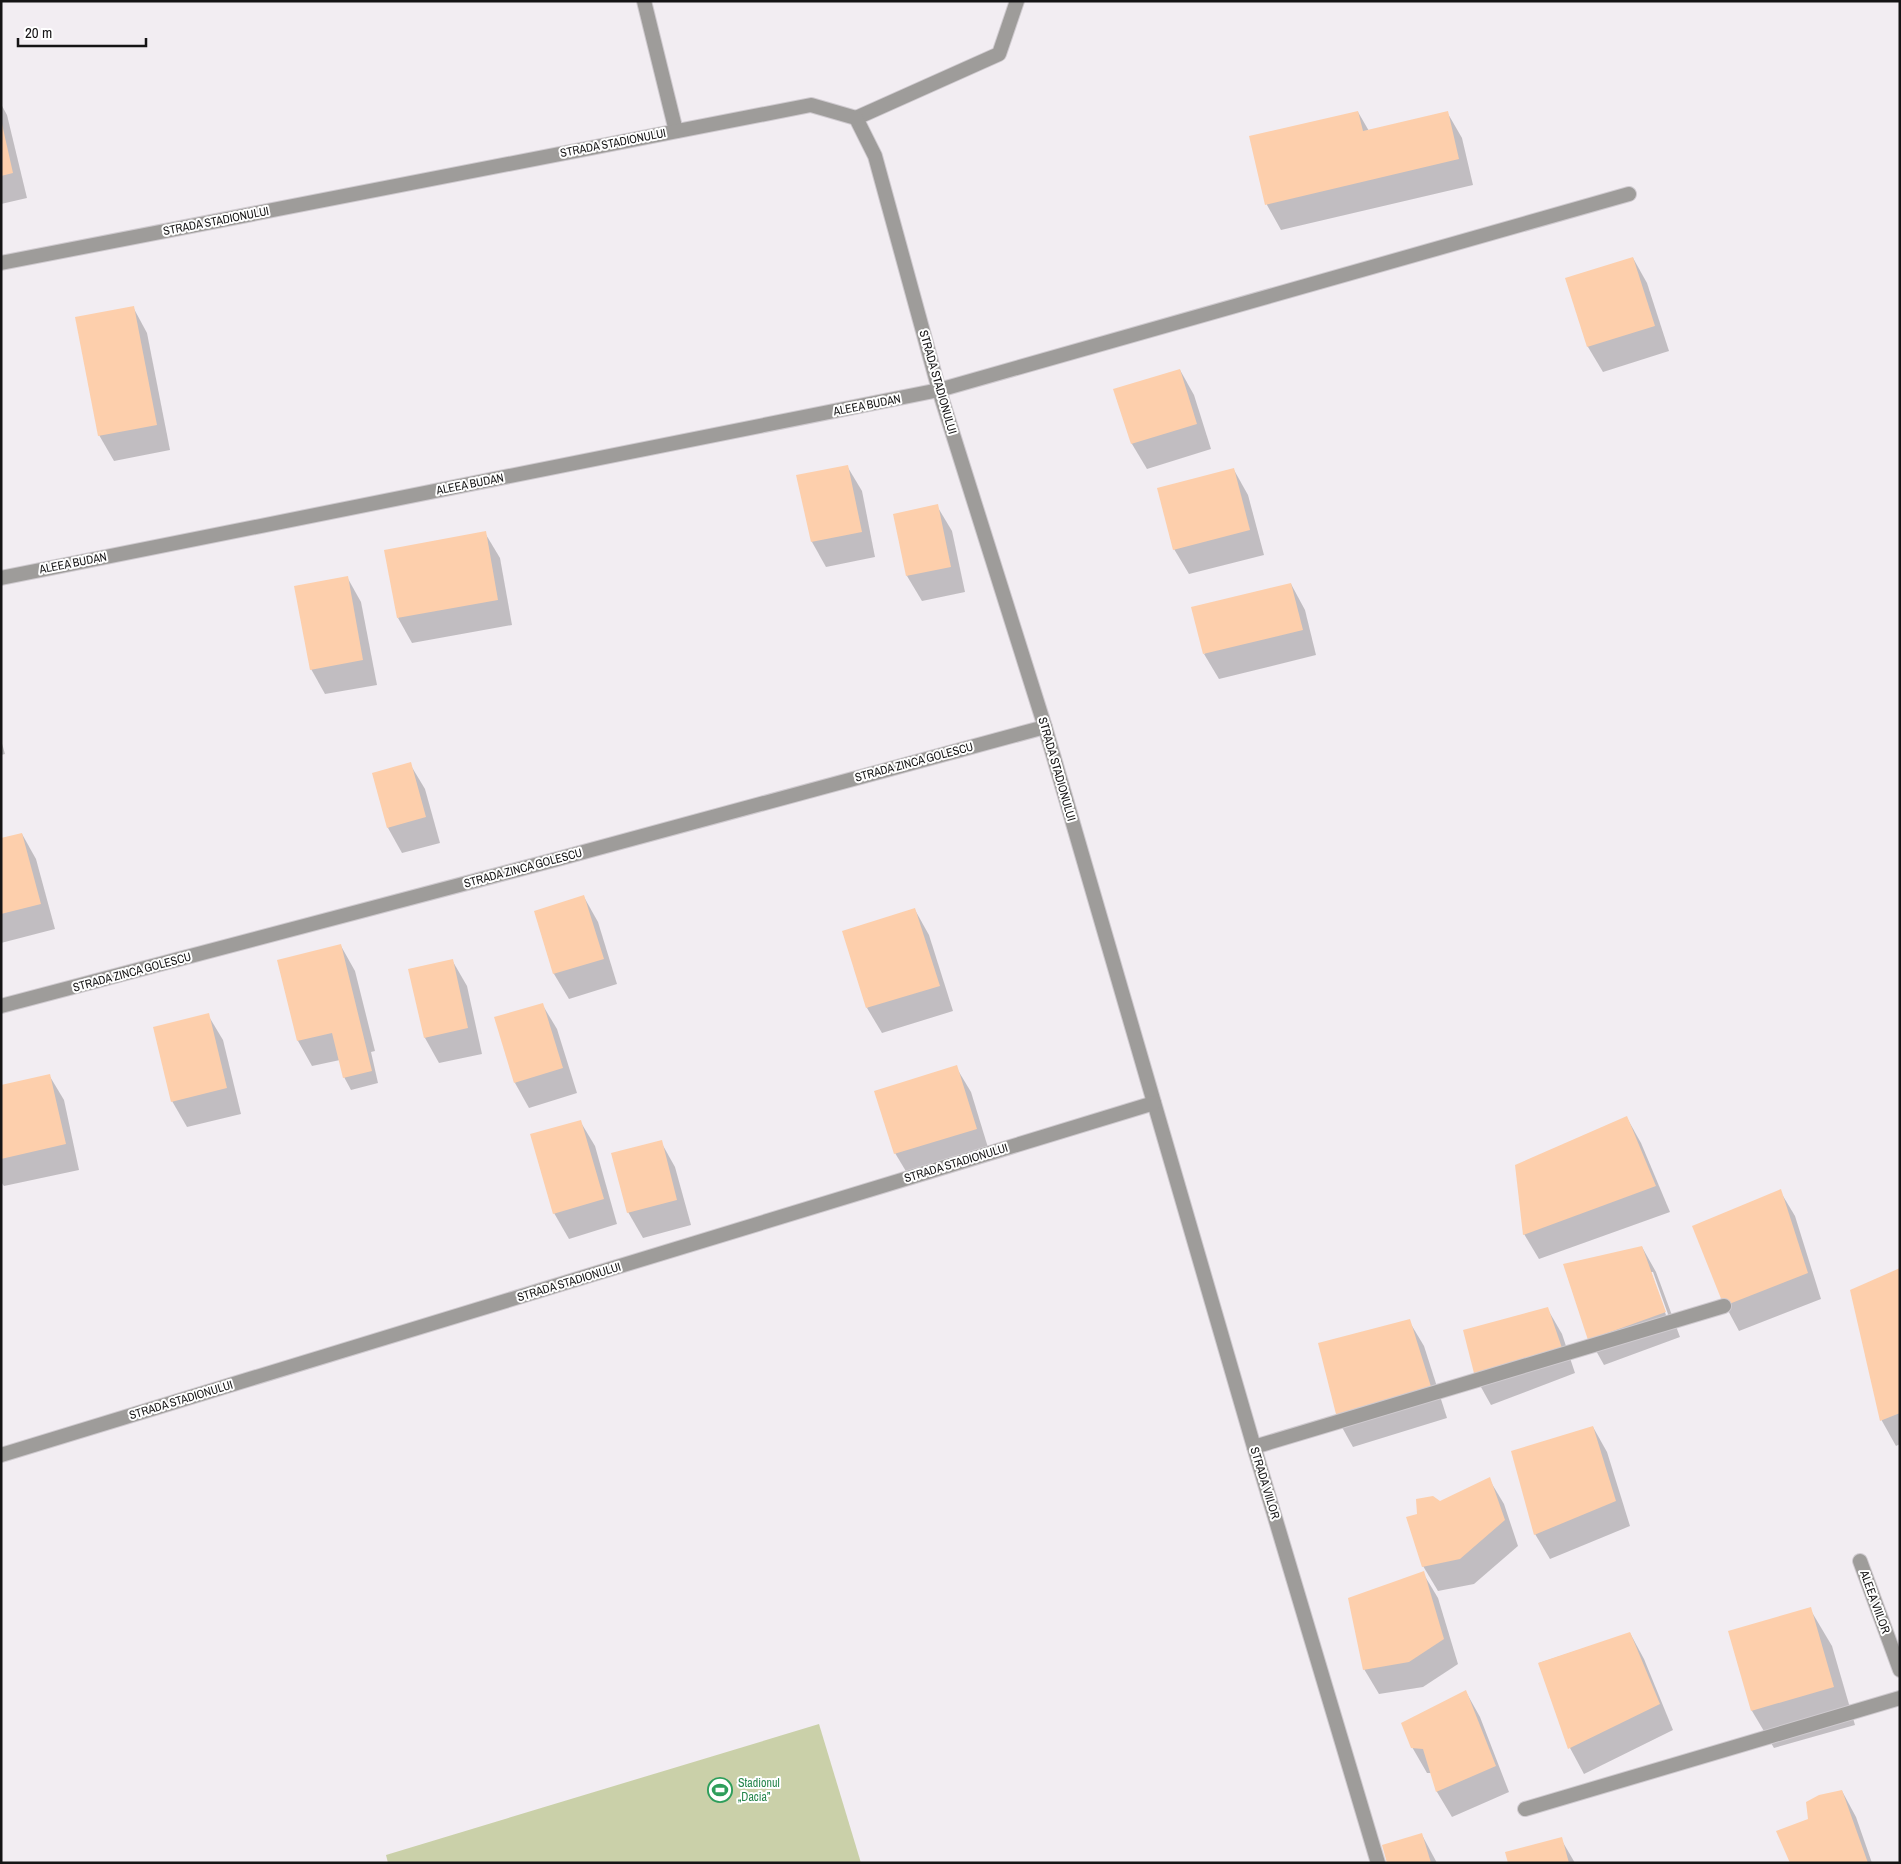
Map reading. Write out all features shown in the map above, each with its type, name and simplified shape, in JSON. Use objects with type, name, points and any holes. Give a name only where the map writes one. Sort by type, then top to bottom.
[{"type":"street","points":[[644,1],[676,131]]},
{"type":"street","points":[[856,118],[999,54],[1017,1]]},
{"type":"street","name":"STRADA STADIONULUI","points":[[1,263],[812,105],[856,118],[875,156],[939,390],[1044,727],[1154,1103],[1,1455]]},
{"type":"street","name":"ALEEA BUDAN","points":[[1,578],[939,390],[1629,194]]},
{"type":"street","name":"STRADA ZINCA GOLESCU","points":[[1,1006],[535,865],[1044,727]]},
{"type":"street","name":"STRADA VIILOR","points":[[1154,1103],[1378,1863]]},
{"type":"street","points":[[1254,1447],[1724,1306]]},
{"type":"street","name":"ALEEA VIILOR","points":[[1860,1561],[1900,1670]]},
{"type":"street","points":[[1525,1809],[1900,1698]]},
{"type":"green space","name":"Stadionul „Dacia”","points":[[819,1724],[861,1863],[388,1863],[386,1855]]},
{"type":"building","points":[[1358,111],[1363,131],[1448,111],[1459,159],[1265,205],[1249,136]]},
{"type":"building","points":[[1,125],[13,173],[1,176]]},
{"type":"building","points":[[1633,257],[1655,326],[1587,347],[1565,278]]},
{"type":"building","points":[[134,306],[157,425],[98,436],[75,317]]},
{"type":"building","points":[[1180,369],[1197,424],[1131,444],[1113,389]]},
{"type":"building","points":[[848,465],[862,532],[811,542],[796,475]]},
{"type":"building","points":[[1234,468],[1250,530],[1173,550],[1157,488]]},
{"type":"building","points":[[938,504],[951,567],[906,576],[893,514]]},
{"type":"building","points":[[486,531],[498,600],[397,618],[384,550]]},
{"type":"building","points":[[348,576],[363,660],[310,670],[294,586]]},
{"type":"building","points":[[1291,583],[1303,630],[1203,654],[1191,607]]},
{"type":"building","points":[[411,762],[426,817],[387,828],[372,773]]},
{"type":"building","points":[[22,833],[41,904],[1,914],[1,838]]},
{"type":"building","points":[[584,895],[604,959],[553,974],[534,911]]},
{"type":"building","points":[[915,908],[940,986],[866,1008],[842,931]]},
{"type":"building","points":[[341,944],[372,1071],[343,1078],[332,1033],[297,1041],[277,960]]},
{"type":"building","points":[[453,959],[468,1028],[424,1038],[408,969]]},
{"type":"building","points":[[543,1003],[563,1068],[514,1083],[494,1017]]},
{"type":"building","points":[[209,1013],[227,1088],[171,1102],[153,1027]]},
{"type":"building","points":[[957,1065],[977,1129],[894,1154],[874,1091]]},
{"type":"building","points":[[50,1074],[66,1144],[1,1159],[1,1085]]},
{"type":"building","points":[[1627,1116],[1656,1186],[1523,1235],[1515,1165]]},
{"type":"building","points":[[581,1120],[604,1199],[553,1214],[530,1134]]},
{"type":"building","points":[[662,1140],[677,1200],[627,1213],[611,1153]]},
{"type":"building","points":[[1781,1189],[1808,1273],[1724,1306],[1692,1226]]},
{"type":"building","points":[[1642,1246],[1666,1312],[1588,1340],[1563,1264]]},
{"type":"building","points":[[1900,1268],[1900,1413],[1880,1421],[1850,1290]]},
{"type":"building","points":[[1548,1307],[1562,1348],[1476,1381],[1463,1330]]},
{"type":"building","points":[[1410,1319],[1433,1393],[1338,1422],[1318,1343]]},
{"type":"building","points":[[1593,1426],[1616,1501],[1534,1535],[1511,1451]]},
{"type":"building","points":[[1490,1477],[1505,1520],[1460,1559],[1422,1567],[1406,1517],[1417,1514],[1416,1499],[1433,1496],[1440,1501]]},
{"type":"building","points":[[1424,1571],[1444,1639],[1409,1662],[1363,1670],[1348,1598]]},
{"type":"building","points":[[1811,1607],[1834,1687],[1751,1711],[1728,1631]]},
{"type":"building","points":[[1630,1632],[1660,1704],[1568,1749],[1538,1663]]},
{"type":"building","points":[[1466,1690],[1496,1766],[1436,1792],[1423,1749],[1411,1748],[1401,1723]]},
{"type":"building","points":[[1842,1790],[1868,1863],[1790,1863],[1776,1831],[1808,1819],[1806,1802],[1819,1795]]},
{"type":"building","points":[[1422,1833],[1431,1863],[1387,1863],[1382,1845]]},
{"type":"building","points":[[1562,1837],[1569,1863],[1508,1863],[1505,1852]]},
{"type":"place","name":"Stadionul „Dacia”","points":[[720,1790]]}]
